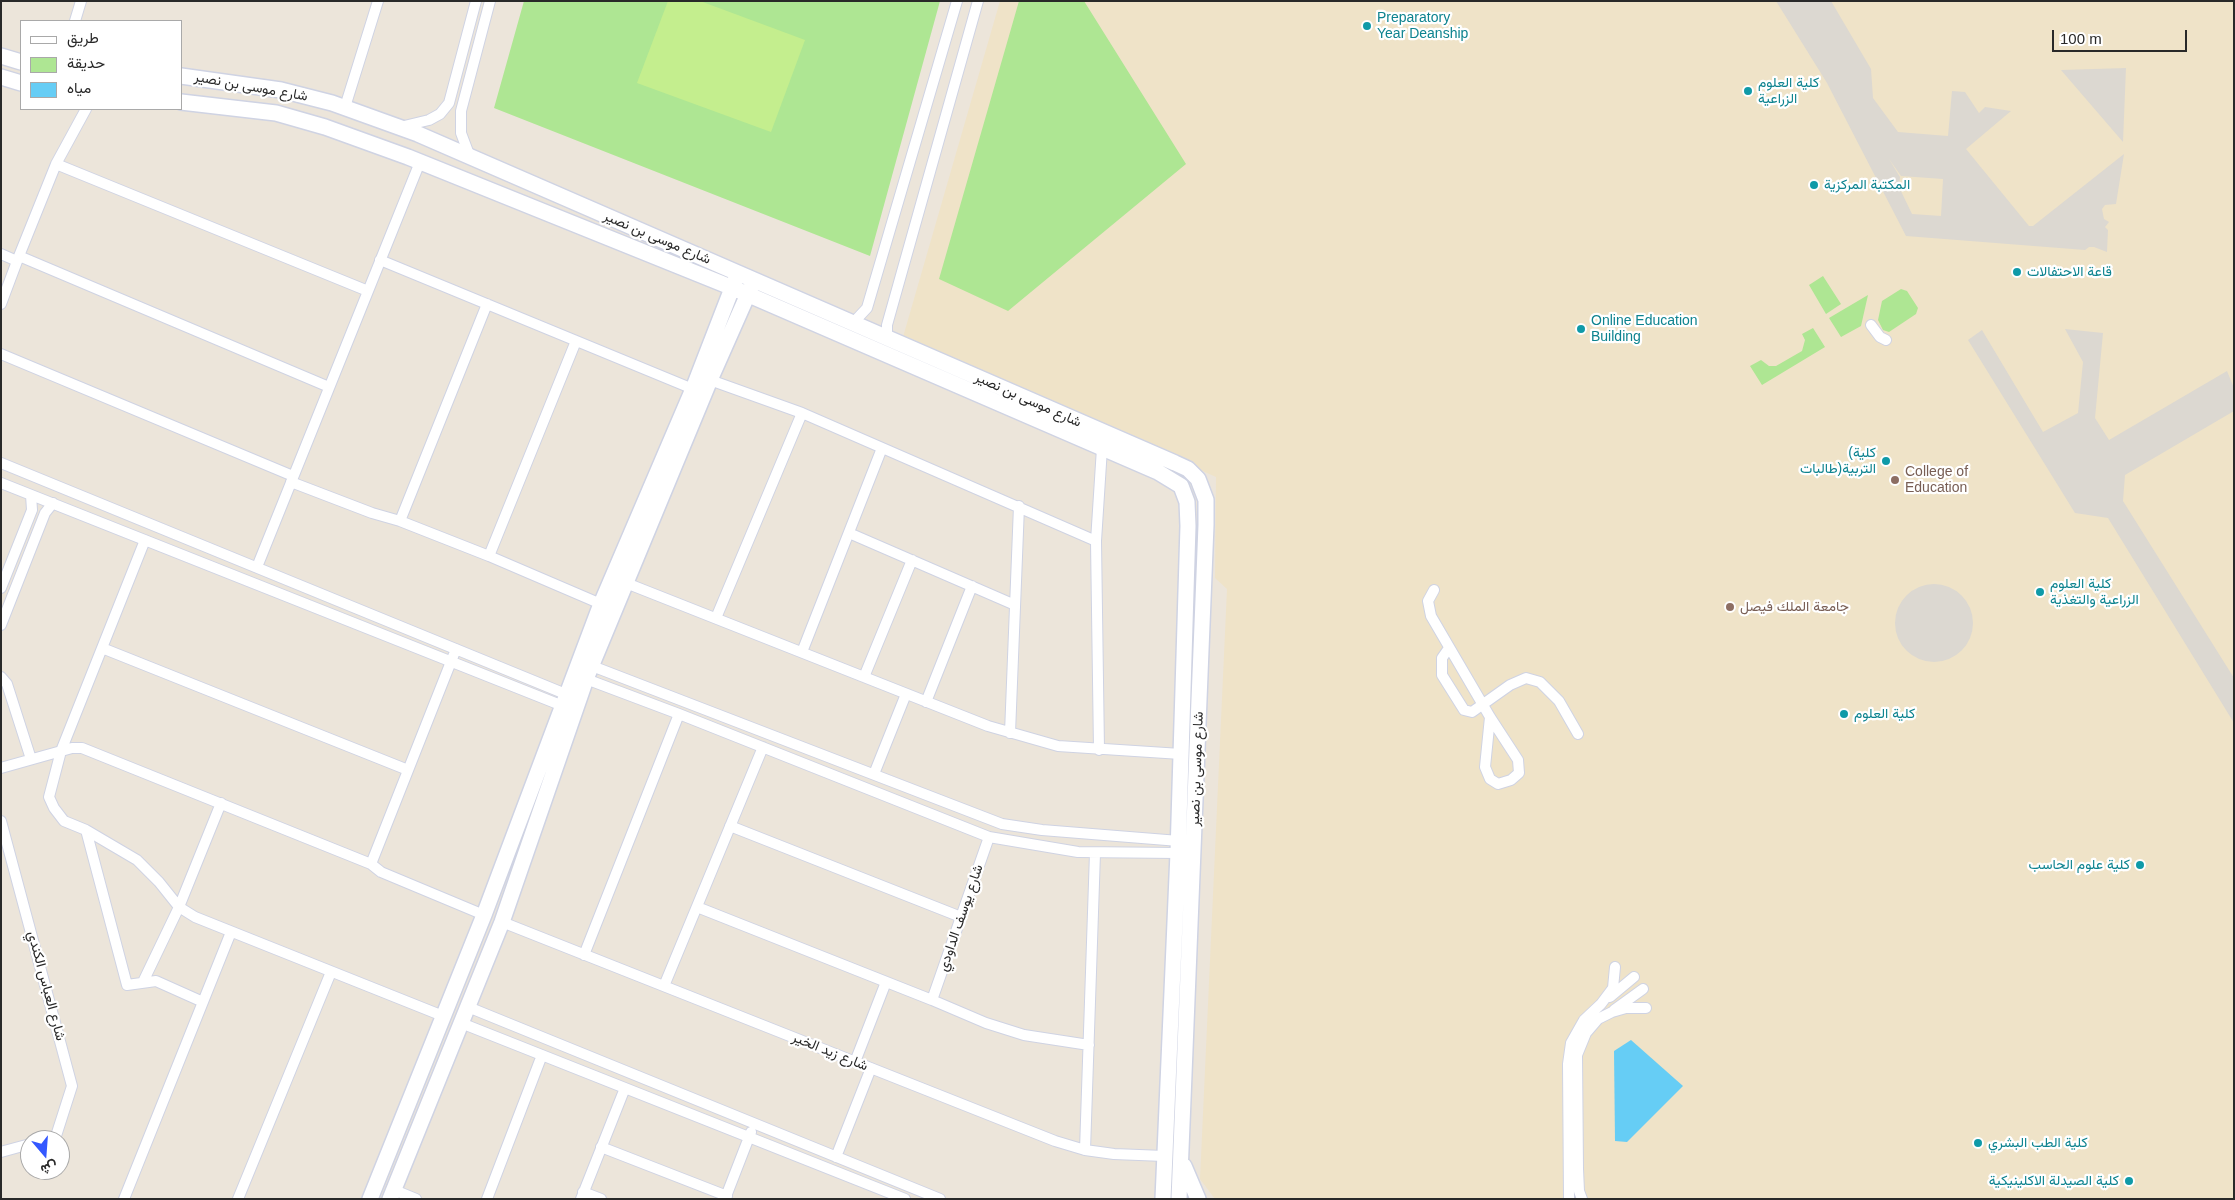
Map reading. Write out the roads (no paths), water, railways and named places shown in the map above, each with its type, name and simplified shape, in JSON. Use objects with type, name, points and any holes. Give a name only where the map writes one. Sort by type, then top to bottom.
[{"type":"street","points":[[75,20],[81,1]]},
{"type":"street","points":[[345,107],[378,1]]},
{"type":"street","points":[[399,127],[429,120],[440,114],[449,103],[476,1]]},
{"type":"street","points":[[470,157],[462,133],[461,111],[490,1]]},
{"type":"street","points":[[853,323],[867,308],[956,1]]},
{"type":"street","points":[[887,338],[887,325],[978,1]]},
{"type":"street","points":[[1,56],[20,62]]},
{"type":"street","name":"شارع موسى بن نصير","points":[[182,76],[281,90],[345,107],[399,127],[1174,462],[1188,469],[1198,478],[1204,489],[1206,525],[1179,1199]]},
{"type":"street","points":[[1,77],[20,83]]},
{"type":"street","name":"شارع موسى بن نصير","points":[[182,102],[276,113],[325,127],[420,162],[748,294],[1174,480],[1186,494],[1188,526],[1179,847],[1163,1199]]},
{"type":"street","points":[[1,304],[56,164],[85,110]]},
{"type":"street","points":[[257,567],[420,162]]},
{"type":"street","points":[[56,164],[368,291]]},
{"type":"street","points":[[1,254],[18,259],[329,386]]},
{"type":"street","points":[[380,260],[693,389]]},
{"type":"street","points":[[370,1199],[484,914],[600,604],[693,389],[738,273]]},
{"type":"street","points":[[416,1199],[392,1194],[502,922],[589,672],[710,380],[754,280]]},
{"type":"street","points":[[400,521],[487,304]]},
{"type":"street","points":[[1871,325],[1886,340]]},
{"type":"street","points":[[489,556],[576,340]]},
{"type":"street","points":[[1,354],[372,513],[400,521],[489,556],[600,604]]},
{"type":"street","points":[[710,380],[802,413],[1096,541]]},
{"type":"street","points":[[716,618],[802,413]]},
{"type":"street","points":[[802,652],[882,448]]},
{"type":"street","points":[[1099,750],[1096,541],[1102,448]]},
{"type":"street","points":[[1,463],[456,649],[565,700]]},
{"type":"street","points":[[1,483],[451,662],[565,700]]},
{"type":"street","points":[[1,588],[32,510],[31,495]]},
{"type":"street","points":[[1,625],[45,513],[53,503]]},
{"type":"street","points":[[1010,732],[1019,506]]},
{"type":"street","points":[[849,533],[1015,605]]},
{"type":"street","points":[[145,540],[60,751],[49,797],[54,808],[64,821],[86,830],[137,860],[160,882],[179,907],[195,917],[443,1016]]},
{"type":"street","points":[[864,677],[912,560]]},
{"type":"street","points":[[626,584],[988,726],[1058,746],[1181,754]]},
{"type":"street","points":[[926,702],[972,586]]},
{"type":"street","points":[[1434,590],[1427,607],[1482,705],[1490,717],[1518,760],[1519,773],[1511,780],[1498,784],[1490,780],[1485,766],[1490,717]]},
{"type":"street","points":[[102,648],[408,770]]},
{"type":"street","points":[[1449,648],[1442,658],[1442,675],[1464,710],[1472,712],[1510,685],[1526,678],[1540,682],[1559,701],[1578,734]]},
{"type":"street","points":[[371,864],[456,649]]},
{"type":"street","points":[[589,672],[679,714],[989,837],[1078,852],[1095,853],[1179,847]]},
{"type":"street","points":[[589,672],[874,774],[1002,824],[1179,847]]},
{"type":"street","points":[[1,677],[7,684],[31,759]]},
{"type":"street","points":[[874,774],[906,694]]},
{"type":"street","points":[[584,954],[679,714]]},
{"type":"street","points":[[664,986],[764,747]]},
{"type":"street","points":[[1,768],[60,751],[82,748],[371,864],[381,872],[484,914]]},
{"type":"street","points":[[896,799],[901,785]]},
{"type":"street","points":[[143,982],[179,907],[221,803]]},
{"type":"street","name":"شارع العباس الكندي","points":[[1,821],[72,1086],[58,1130]]},
{"type":"street","points":[[730,826],[961,917]]},
{"type":"street","points":[[86,830],[127,984],[156,980],[203,1002]]},
{"type":"street","name":"شارع يوسف الداودي","points":[[932,1000],[989,837]]},
{"type":"street","points":[[1085,1150],[1095,853]]},
{"type":"street","points":[[697,907],[986,1023],[1024,1035],[1089,1044]]},
{"type":"street","name":"شارع زيد الخير","points":[[502,922],[1054,1141],[1085,1150],[1114,1154],[1164,1156]]},
{"type":"street","points":[[124,1199],[231,932]]},
{"type":"street","points":[[1569,1199],[1568,1064],[1570,1050],[1584,1020],[1613,988],[1615,967]]},
{"type":"street","points":[[238,1199],[331,972]]},
{"type":"street","points":[[1602,1002],[1634,977]]},
{"type":"street","points":[[856,1062],[886,982]]},
{"type":"street","points":[[1582,1199],[1579,1191],[1578,1169],[1577,1054],[1586,1033],[1598,1020],[1644,989]]},
{"type":"street","points":[[468,1007],[940,1199]]},
{"type":"street","points":[[1612,1012],[1626,1008],[1646,1008]]},
{"type":"street","points":[[461,1023],[905,1199]]},
{"type":"street","points":[[487,1199],[542,1055]]},
{"type":"street","points":[[836,1157],[871,1068]]},
{"type":"street","points":[[601,1199],[582,1195],[625,1088]]},
{"type":"street","points":[[602,1147],[726,1197],[755,1124]]},
{"type":"street","points":[[1,1152],[20,1147]]},
{"type":"street","points":[[1181,1157],[1198,1199]]},
{"type":"water","points":[[1631,1040],[1683,1086],[1627,1142],[1615,1141],[1614,1051]]},
{"type":"place","name":"Preparatory Year Deanship","points":[[1367,26]]},
{"type":"place","name":"كلية العلوم الزراعية","points":[[1748,91]]},
{"type":"place","name":"المكتبة المركزية","points":[[1814,185]]},
{"type":"place","name":"قاعة الاحتفالات","points":[[2017,272]]},
{"type":"place","name":"Online Education Building","points":[[1581,329]]},
{"type":"place","name":"(كلية التربية(طالبات","points":[[1886,461]]},
{"type":"place","name":"College of Education","points":[[1895,480]]},
{"type":"place","name":"كلية العلوم الزراعية والتغذية","points":[[2040,592]]},
{"type":"place","name":"جامعة الملك فيصل","points":[[1730,607]]},
{"type":"place","name":"كلية العلوم","points":[[1844,714]]},
{"type":"place","name":"كلية علوم الحاسب","points":[[2140,865]]},
{"type":"place","name":"كلية الطب البشري","points":[[1978,1143]]},
{"type":"place","name":"كلية الصيدلة الاكلينيكية","points":[[2129,1181]]}]
